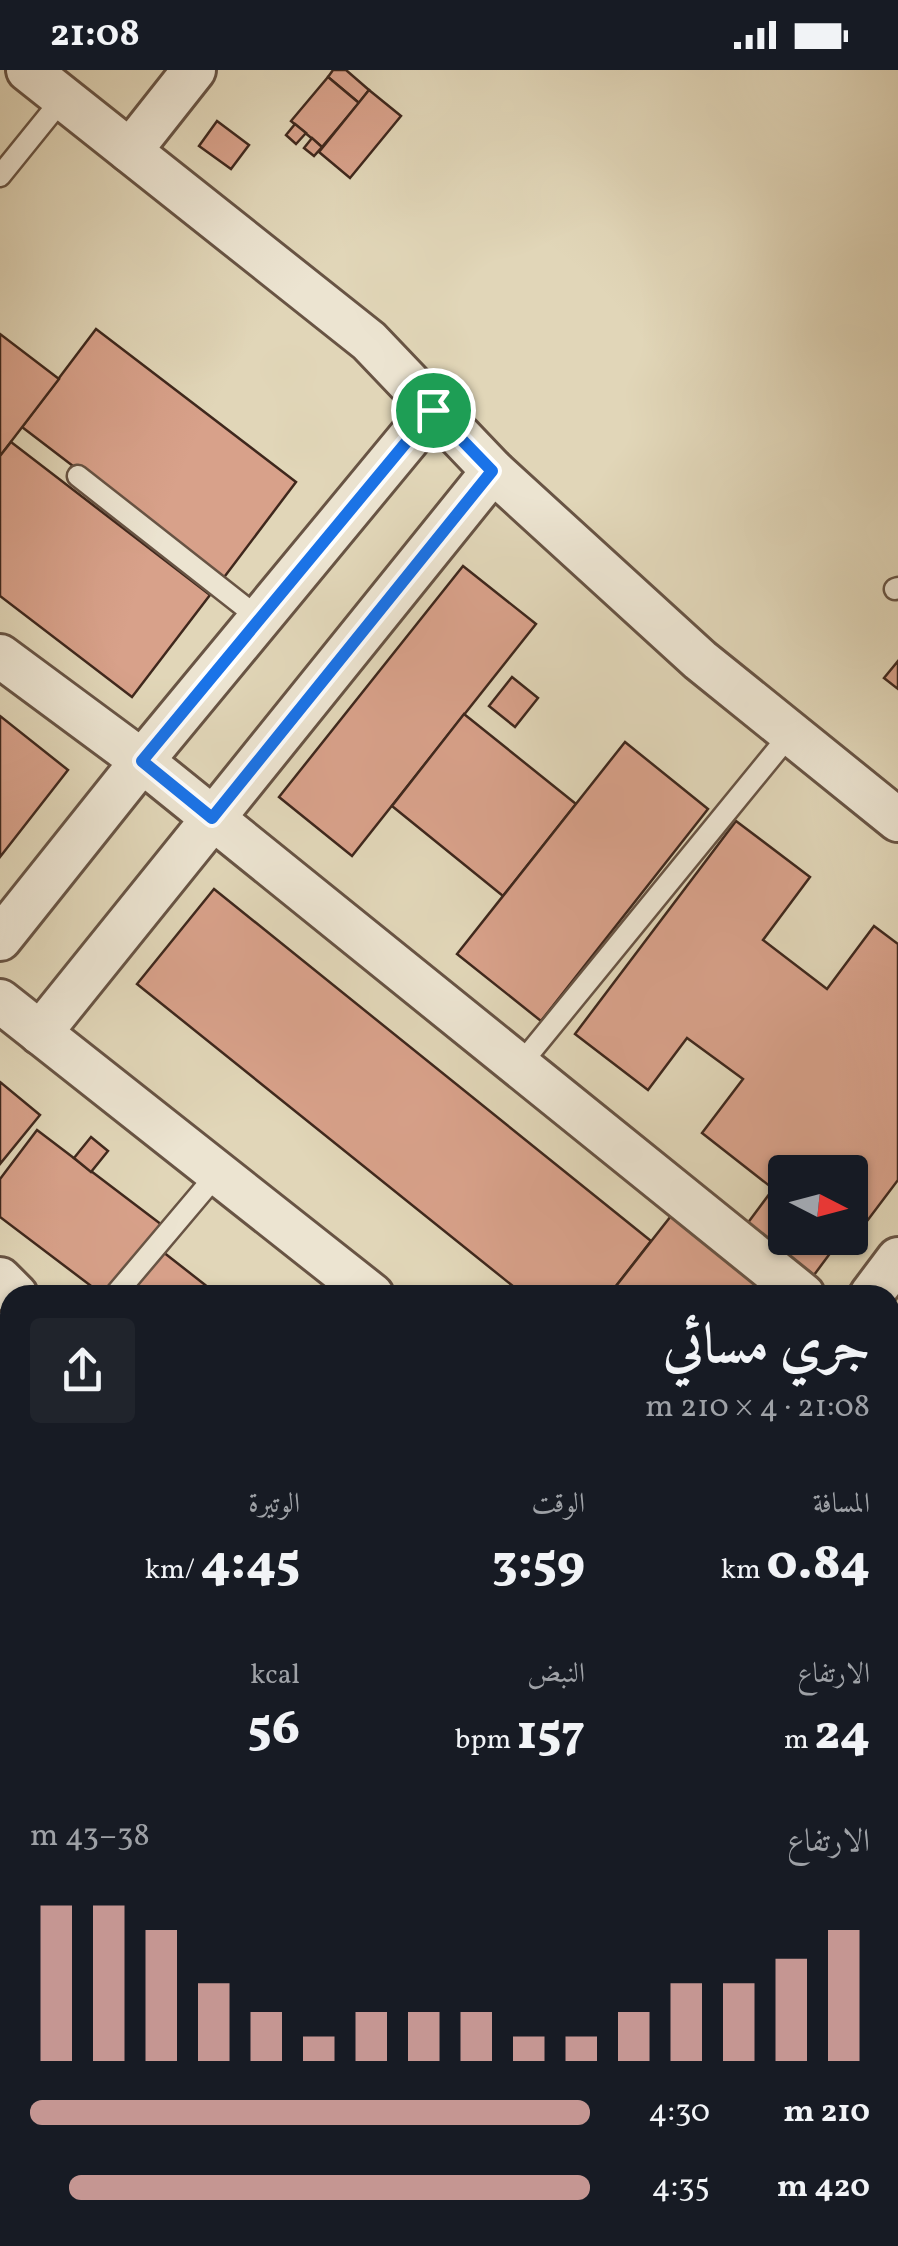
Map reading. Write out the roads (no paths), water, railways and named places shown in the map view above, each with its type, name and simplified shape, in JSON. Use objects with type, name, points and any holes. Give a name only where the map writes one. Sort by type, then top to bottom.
[{"type":"street","points":[[28,70],[368,342],[492,471],[700,660],[898,820]]},
{"type":"street","points":[[130,151],[194,70]]},
{"type":"street","points":[[0,940],[142,761],[433,410]]},
{"type":"street","points":[[40,1034],[492,471]]},
{"type":"street","points":[[0,656],[142,761],[790,1285]]},
{"type":"street","points":[[0,1002],[359,1285]]},
{"type":"street","points":[[878,1285],[898,1259]]},
{"type":"lane","points":[[0,176],[63,98]]},
{"type":"lane","points":[[78,476],[260,618]]},
{"type":"lane","points":[[519,1066],[791,733]]},
{"type":"lane","points":[[123,1285],[218,1173]]}]
